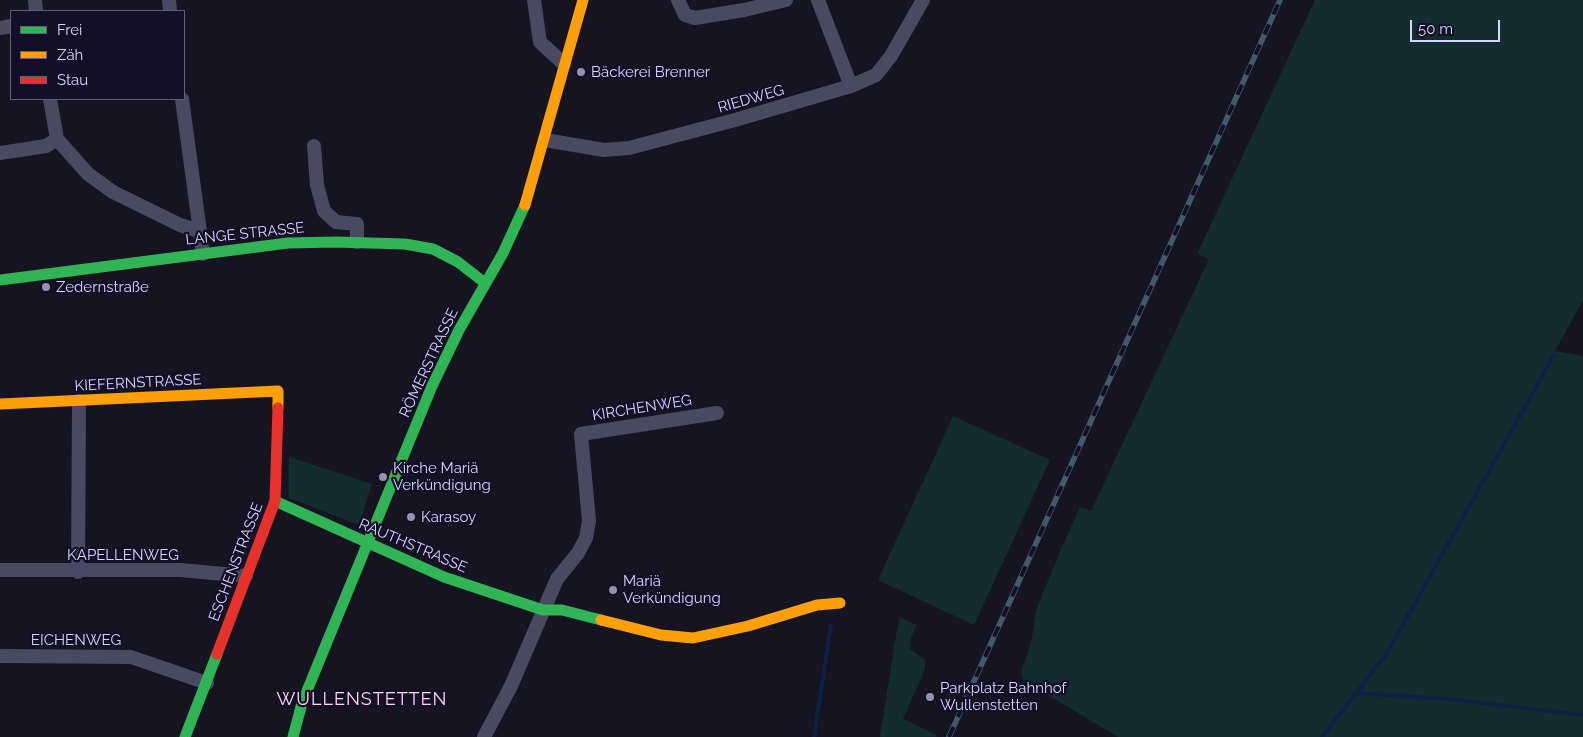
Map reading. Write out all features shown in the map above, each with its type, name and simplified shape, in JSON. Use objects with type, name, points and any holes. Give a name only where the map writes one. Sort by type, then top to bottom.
[{"type":"street","points":[[534,0],[540,42],[564,64]]},
{"type":"street","name":"RÖMERSTRASSE","points":[[293,737],[302,703],[439,370],[503,253],[528,199],[583,0]]},
{"type":"street","points":[[678,0],[684,15],[695,18],[744,10],[786,0]]},
{"type":"street","points":[[818,0],[850,86]]},
{"type":"street","name":"RIEDWEG","points":[[545,140],[604,150],[629,148],[735,120],[850,86],[876,75],[891,56],[923,0]]},
{"type":"street","points":[[50,100],[57,139],[88,174],[114,192],[180,225],[199,231]]},
{"type":"street","points":[[182,100],[203,254]]},
{"type":"street","points":[[0,154],[46,146],[57,139]]},
{"type":"street","points":[[314,146],[317,185],[324,211],[336,222],[357,224],[357,242]]},
{"type":"street","name":"LANGE STRASSE","points":[[0,280],[300,242],[357,242],[404,244],[432,249],[458,262],[485,283]]},
{"type":"street","name":"KIEFERNSTRASSE","points":[[0,404],[278,391]]},
{"type":"street","name":"ESCHENSTRASSE","points":[[185,737],[275,501],[278,391]]},
{"type":"street","points":[[78,572],[79,401]]},
{"type":"street","name":"KIRCHENWEG","points":[[543,610],[557,579],[578,553],[586,538],[588,521],[580,434],[717,413]]},
{"type":"street","name":"RAUTHSTRASSE","points":[[275,501],[323,521],[367,544],[444,578],[543,610],[562,610],[661,635],[693,638],[748,626],[817,605],[840,603]]},
{"type":"street","name":"KAPELLENWEG","points":[[0,570],[78,572],[180,570],[246,576]]},
{"type":"street","points":[[484,737],[511,686],[543,610]]},
{"type":"street","name":"EICHENWEG","points":[[0,656],[131,657],[207,683]]},
{"type":"green space","points":[[1315,0],[1583,0],[1583,300],[1555,351],[1583,356],[1583,737],[1118,737],[1023,680],[1021,672],[1031,643],[1036,610],[1061,549],[1080,507],[1091,511],[1209,259],[1197,254]]},
{"type":"green space","points":[[953,416],[1050,460],[974,625],[878,580]]},
{"type":"green space","points":[[289,457],[372,484],[359,525],[289,498]]},
{"type":"green space","points":[[899,617],[917,625],[911,638],[910,649],[925,660],[925,669],[903,719],[937,735],[936,737],[880,737]]},
{"type":"waterway","points":[[1322,737],[1387,653],[1554,355]]},
{"type":"waterway","points":[[814,737],[831,625]]},
{"type":"waterway","points":[[1356,693],[1448,699],[1583,715]]},
{"type":"railway","points":[[949,737],[1280,0]]},
{"type":"traffic: fast","points":[[293,737],[302,703],[432,386],[459,330],[503,253],[525,205]]},
{"type":"traffic: fast","points":[[0,280],[288,243],[335,242],[405,244],[433,249],[458,262],[485,283]]},
{"type":"traffic: fast","points":[[275,501],[444,577],[543,610],[562,610],[601,620]]},
{"type":"traffic: fast","points":[[185,737],[217,654]]},
{"type":"traffic: slow","points":[[525,205],[583,0]]},
{"type":"traffic: slow","points":[[0,404],[278,391],[278,408]]},
{"type":"traffic: slow","points":[[601,620],[661,635],[693,638],[748,626],[817,605],[840,603]]},
{"type":"traffic: jam","points":[[217,654],[275,501],[278,408]]},
{"type":"place","name":"Bäckerei Brenner","points":[[581,72]]},
{"type":"place","name":"Zedernstraße","points":[[46,287]]},
{"type":"place","name":"Kirche Mariä Verkündigung","points":[[383,477]]},
{"type":"place","name":"Karasoy","points":[[411,517]]},
{"type":"place","name":"Mariä Verkündigung","points":[[613,590]]},
{"type":"place","name":"Parkplatz Bahnhof Wullenstetten","points":[[930,697]]},
{"type":"district","name":"WULLENSTETTEN","points":[[362,700]]}]
